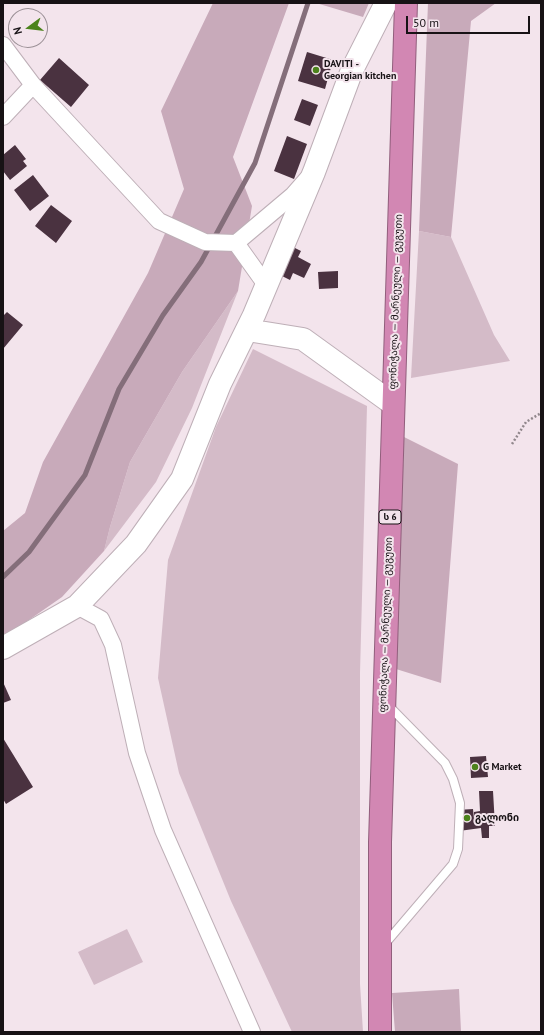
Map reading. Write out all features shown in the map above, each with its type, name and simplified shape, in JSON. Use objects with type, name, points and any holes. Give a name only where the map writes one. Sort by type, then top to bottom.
[{"type":"highway","name":"ფონიჭალა — მარნეული — გუგუთი","points":[[380,1032],[380,842],[406,3]]},
{"type":"street","points":[[3,648],[77,606],[136,544],[182,479],[220,384],[247,330],[314,172],[352,70],[386,3]]},
{"type":"street","points":[[3,45],[33,85],[159,221],[205,242],[236,243],[293,195],[314,172]]},
{"type":"street","points":[[3,117],[33,85]]},
{"type":"street","points":[[236,243],[266,285]]},
{"type":"street","points":[[247,330],[303,339],[393,404]]},
{"type":"street","points":[[77,606],[101,619],[113,645],[137,753],[163,830],[252,1032]]},
{"type":"lane","points":[[380,951],[453,864],[458,849],[460,803],[453,779],[445,763],[384,701]]},
{"type":"path","points":[[512,444],[526,422],[541,413]]},
{"type":"shaded area","points":[[213,3],[289,3],[233,157],[252,206],[238,291],[182,372],[130,462],[104,551],[62,597],[3,638],[3,531],[25,513],[43,462],[148,273],[184,189],[161,111]]},
{"type":"shaded area","points":[[316,3],[369,3],[363,17]]},
{"type":"shaded area","points":[[428,3],[496,3],[471,21],[451,237],[419,231]]},
{"type":"shaded area","points":[[419,231],[451,237],[494,335],[510,361],[411,378]]},
{"type":"shaded area","points":[[238,291],[192,408],[156,482],[104,551],[130,462],[182,372]]},
{"type":"shaded area","points":[[253,349],[367,406],[360,673],[360,984],[363,1032],[292,1032],[231,901],[179,773],[158,678],[168,560],[216,427]]},
{"type":"shaded area","points":[[404,437],[458,464],[441,683],[396,669]]},
{"type":"shaded area","points":[[127,929],[143,962],[94,985],[78,952]]},
{"type":"shaded area","points":[[459,989],[461,1032],[395,1032],[392,993]]},
{"type":"building","name":"DAVITI - Georgian kitchen","points":[[307,52],[333,60],[325,89],[298,81]]},
{"type":"building","points":[[59,58],[89,85],[71,107],[40,80]]},
{"type":"building","points":[[302,99],[318,105],[310,126],[294,120]]},
{"type":"building","points":[[287,136],[307,144],[294,179],[274,171]]},
{"type":"building","points":[[15,145],[26,159],[23,161],[27,166],[10,180],[3,171],[3,155]]},
{"type":"building","points":[[33,175],[49,196],[30,211],[14,190]]},
{"type":"building","points":[[51,205],[72,221],[56,243],[35,226]]},
{"type":"building","points":[[289,245],[301,251],[298,257],[311,264],[304,278],[293,273],[290,280],[276,273]]},
{"type":"building","points":[[338,271],[338,288],[319,289],[318,272]]},
{"type":"building","points":[[7,312],[23,325],[3,349],[3,316]]},
{"type":"building","points":[[3,682],[11,700],[3,703]]},
{"type":"building","points":[[3,738],[33,787],[6,804],[3,799]]},
{"type":"building","points":[[486,756],[488,777],[471,778],[470,757]]},
{"type":"building","points":[[479,791],[493,791],[495,826],[489,826],[489,838],[482,838],[481,828],[459,831],[457,810],[473,809],[474,819],[474,812],[480,811]]},
{"type":"waterway","points":[[3,577],[29,552],[85,475],[119,389],[163,315],[201,262],[255,163],[308,3]]},
{"type":"place","name":"DAVITI - Georgian kitchen","points":[[316,70]]},
{"type":"place","name":"G Market","points":[[475,767]]},
{"type":"place","name":"გალონი","points":[[467,818]]}]
